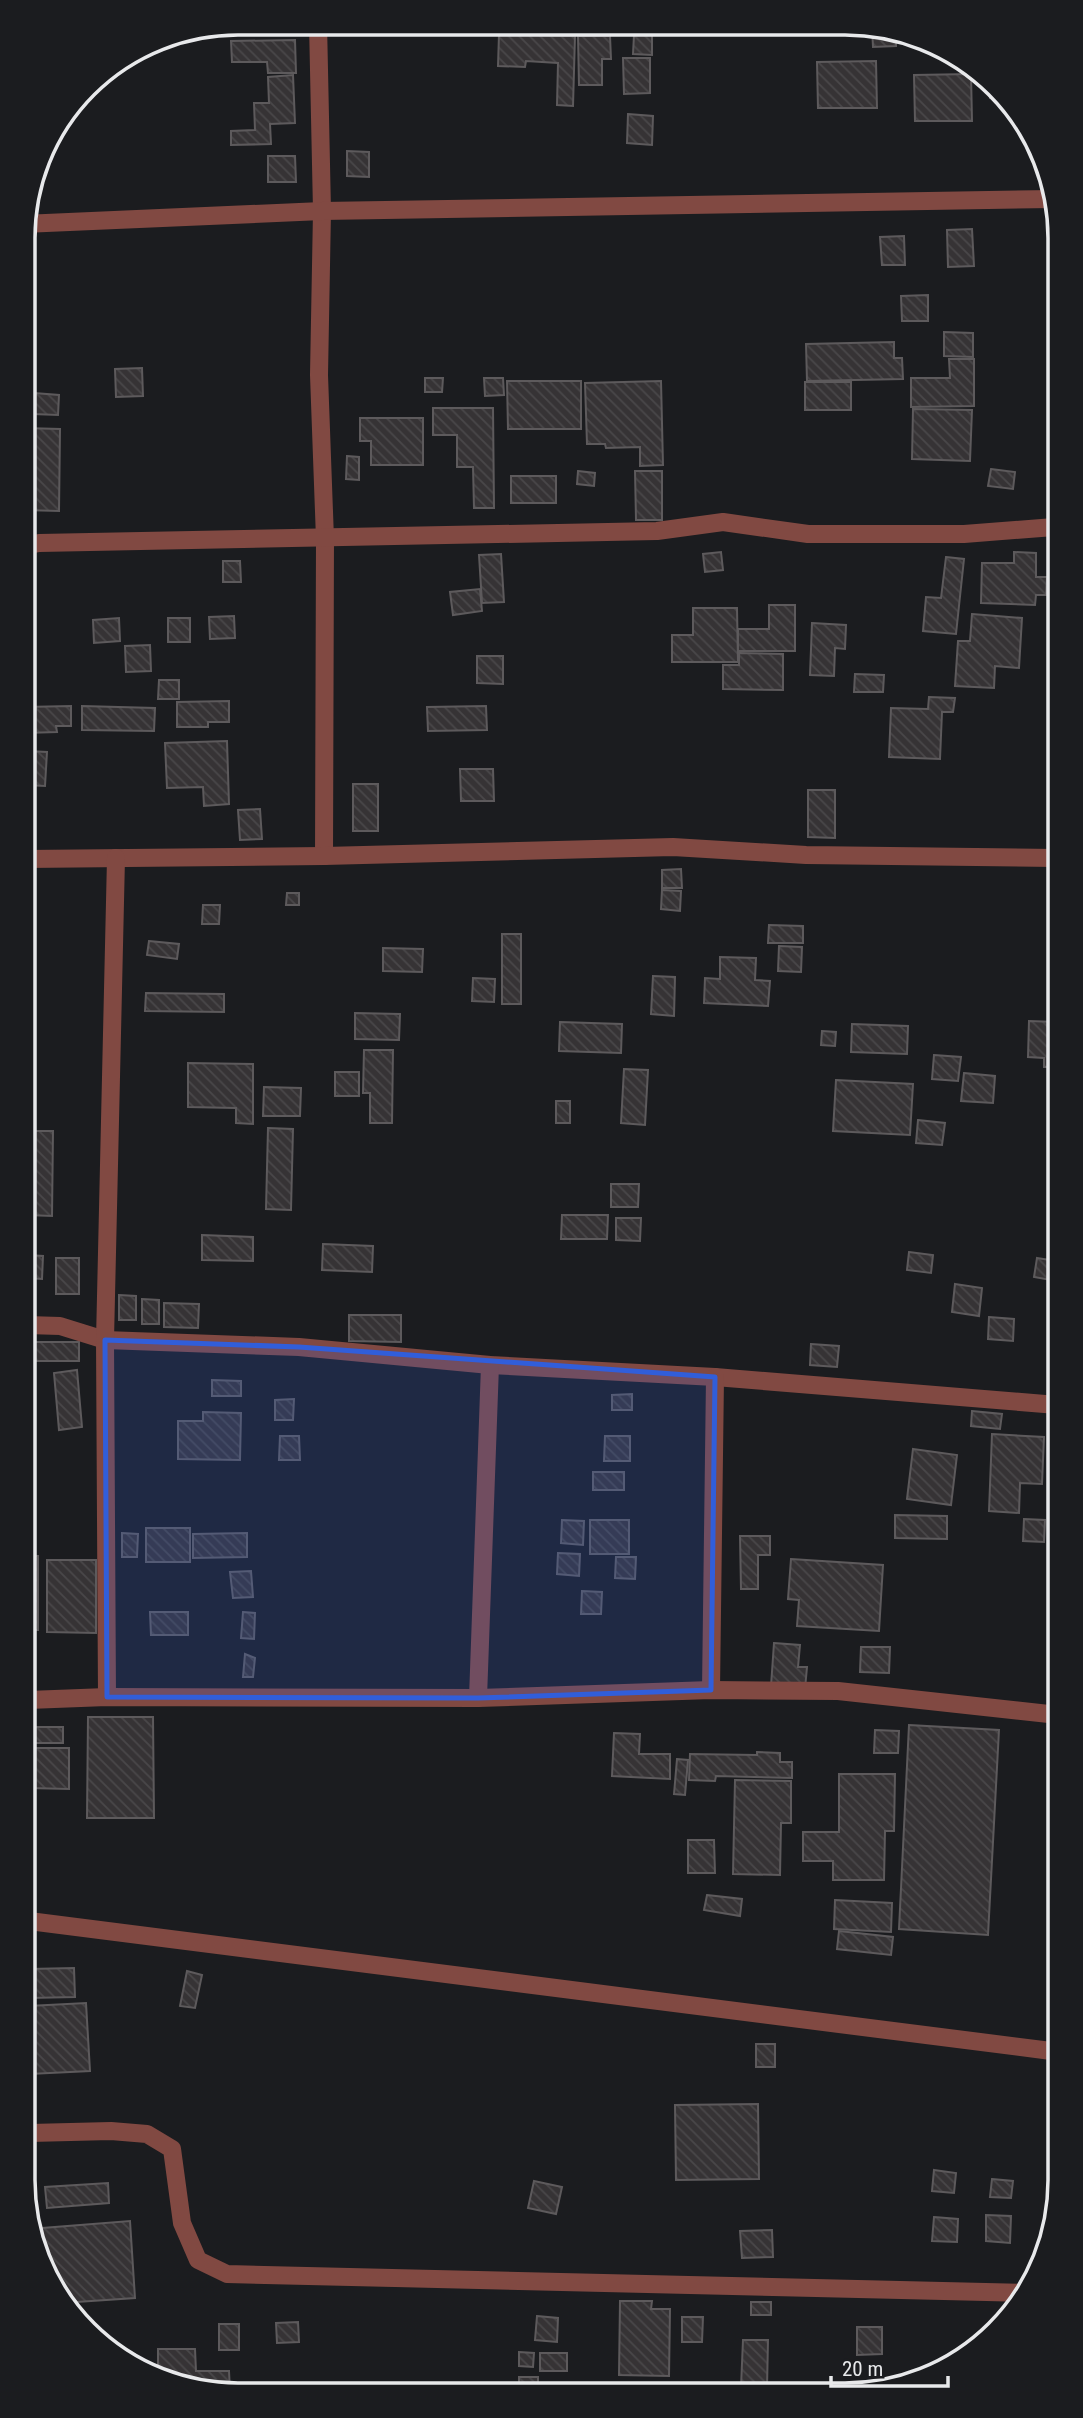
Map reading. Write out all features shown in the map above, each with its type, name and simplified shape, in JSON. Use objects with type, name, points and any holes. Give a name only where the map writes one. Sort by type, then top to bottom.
[{"type":"street","points":[[318,35],[322,211],[319,375],[325,539],[324,856]]},
{"type":"street","points":[[35,223],[322,211],[1044,198]]},
{"type":"street","points":[[35,544],[657,531],[723,522],[808,534],[964,534],[1048,527]]},
{"type":"street","points":[[35,859],[324,856],[673,847],[806,855],[1048,858]]},
{"type":"street","points":[[107,1697],[105,1340],[116,858]]},
{"type":"street","points":[[35,1325],[60,1326],[105,1340],[299,1347],[490,1365],[715,1377],[1048,1404]]},
{"type":"street","points":[[478,1698],[490,1365]]},
{"type":"street","points":[[711,1690],[715,1377]]},
{"type":"street","points":[[35,1700],[107,1697],[478,1698],[711,1690],[838,1691],[1048,1713]]},
{"type":"street","points":[[35,1922],[1048,2051]]},
{"type":"street","points":[[35,2133],[111,2131],[147,2134],[172,2149],[182,2223],[198,2260],[227,2274],[1014,2293]]},
{"type":"highlighted area","points":[[105,1340],[299,1347],[715,1377],[711,1690],[478,1698],[107,1697]]},
{"type":"building","points":[[499,35],[575,36],[573,106],[557,105],[558,63],[526,61],[525,67],[498,66]]},
{"type":"building","points":[[634,35],[652,35],[652,55],[633,54]]},
{"type":"building","points":[[578,36],[610,36],[611,59],[602,59],[602,85],[579,85]]},
{"type":"building","points":[[873,37],[896,42],[896,46],[873,47]]},
{"type":"building","points":[[295,40],[296,73],[268,73],[267,62],[232,62],[231,41]]},
{"type":"building","points":[[623,58],[650,58],[650,93],[624,94]]},
{"type":"building","points":[[876,61],[877,108],[818,108],[817,62]]},
{"type":"building","points":[[965,74],[971,79],[972,121],[915,121],[914,75]]},
{"type":"building","points":[[293,75],[295,123],[270,124],[271,144],[231,145],[231,131],[255,130],[254,103],[269,103],[268,77]]},
{"type":"building","points":[[628,114],[653,116],[652,145],[627,143]]},
{"type":"building","points":[[347,151],[369,152],[369,177],[347,176]]},
{"type":"building","points":[[268,156],[295,156],[296,182],[268,182]]},
{"type":"building","points":[[972,229],[974,266],[948,267],[947,230]]},
{"type":"building","points":[[904,236],[905,265],[882,265],[880,237]]},
{"type":"building","points":[[928,295],[928,321],[902,321],[901,296]]},
{"type":"building","points":[[944,332],[973,333],[973,357],[944,356]]},
{"type":"building","points":[[894,342],[894,358],[902,358],[903,379],[807,381],[806,344]]},
{"type":"building","points":[[949,359],[974,359],[974,406],[911,407],[911,378],[950,378]]},
{"type":"building","points":[[142,368],[143,396],[116,397],[115,369]]},
{"type":"building","points":[[425,378],[443,378],[442,392],[425,392]]},
{"type":"building","points":[[484,378],[503,378],[504,395],[485,396]]},
{"type":"building","points":[[507,381],[581,381],[581,429],[508,429]]},
{"type":"building","points":[[661,381],[663,465],[640,466],[640,447],[606,448],[605,444],[587,444],[585,383]]},
{"type":"building","points":[[805,382],[851,382],[851,410],[805,410]]},
{"type":"building","points":[[35,393],[59,395],[58,415],[35,414]]},
{"type":"building","points":[[433,408],[493,408],[494,508],[474,508],[473,467],[457,467],[457,435],[433,435]]},
{"type":"building","points":[[913,409],[972,410],[970,461],[912,459]]},
{"type":"building","points":[[360,418],[423,418],[423,465],[371,465],[371,441],[360,441]]},
{"type":"building","points":[[35,428],[60,429],[59,511],[35,510]]},
{"type":"building","points":[[347,456],[359,457],[359,480],[346,479]]},
{"type":"building","points":[[991,469],[1015,472],[1013,489],[988,486]]},
{"type":"building","points":[[578,471],[595,473],[594,486],[577,484]]},
{"type":"building","points":[[635,471],[662,471],[662,520],[636,520]]},
{"type":"building","points":[[511,476],[556,476],[556,503],[511,503]]},
{"type":"building","points":[[721,552],[723,570],[705,572],[703,554]]},
{"type":"building","points":[[1014,552],[1036,553],[1036,577],[1047,577],[1046,595],[1036,595],[1035,605],[981,603],[982,563],[1014,563]]},
{"type":"building","points":[[501,554],[504,602],[482,603],[479,555]]},
{"type":"building","points":[[946,557],[964,559],[956,634],[923,631],[926,597],[941,598]]},
{"type":"building","points":[[223,561],[240,561],[241,582],[223,582]]},
{"type":"building","points":[[480,589],[482,611],[453,615],[450,592]]},
{"type":"building","points":[[769,605],[795,605],[795,651],[738,651],[738,629],[769,629]]},
{"type":"building","points":[[693,608],[737,608],[738,662],[672,662],[672,635],[693,635]]},
{"type":"building","points":[[972,614],[1022,618],[1019,668],[995,666],[994,688],[955,686],[958,641],[970,641]]},
{"type":"building","points":[[234,616],[235,638],[210,639],[209,617]]},
{"type":"building","points":[[119,618],[120,641],[94,643],[93,620]]},
{"type":"building","points":[[168,618],[190,618],[190,642],[168,642]]},
{"type":"building","points":[[812,623],[846,625],[845,649],[835,648],[834,676],[810,675]]},
{"type":"building","points":[[150,645],[151,671],[126,672],[125,646]]},
{"type":"building","points":[[739,653],[783,654],[783,690],[723,689],[723,665],[739,665]]},
{"type":"building","points":[[477,656],[503,656],[503,684],[477,683]]},
{"type":"building","points":[[855,674],[884,675],[883,692],[854,692]]},
{"type":"building","points":[[159,680],[179,680],[179,699],[158,699]]},
{"type":"building","points":[[929,697],[955,698],[953,712],[942,712],[940,759],[889,757],[891,708],[928,709]]},
{"type":"building","points":[[229,701],[229,722],[208,722],[208,727],[177,727],[177,702]]},
{"type":"building","points":[[71,706],[71,726],[56,726],[57,732],[35,733],[35,707]]},
{"type":"building","points":[[82,706],[155,708],[154,731],[82,730]]},
{"type":"building","points":[[486,706],[487,730],[428,731],[427,707]]},
{"type":"building","points":[[227,741],[229,804],[204,806],[203,787],[167,788],[165,743]]},
{"type":"building","points":[[35,751],[47,752],[45,786],[35,786]]},
{"type":"building","points":[[460,769],[493,769],[494,801],[461,801]]},
{"type":"building","points":[[353,784],[378,784],[378,831],[353,831]]},
{"type":"building","points":[[808,790],[835,790],[835,838],[808,837]]},
{"type":"building","points":[[260,809],[262,839],[240,840],[238,810]]},
{"type":"building","points":[[681,869],[682,888],[662,888],[662,870]]},
{"type":"building","points":[[662,890],[681,891],[680,911],[661,909]]},
{"type":"building","points":[[287,893],[299,893],[299,905],[286,905]]},
{"type":"building","points":[[203,905],[220,905],[219,924],[202,924]]},
{"type":"building","points":[[769,925],[803,926],[803,943],[768,943]]},
{"type":"building","points":[[502,934],[521,934],[521,1004],[502,1004]]},
{"type":"building","points":[[149,941],[179,944],[177,959],[147,955]]},
{"type":"building","points":[[779,946],[802,947],[801,972],[778,971]]},
{"type":"building","points":[[383,948],[423,949],[422,972],[383,971]]},
{"type":"building","points":[[720,957],[756,958],[755,980],[770,981],[768,1006],[704,1003],[705,978],[720,979]]},
{"type":"building","points":[[653,976],[675,977],[674,1016],[651,1014]]},
{"type":"building","points":[[473,978],[495,979],[494,1002],[472,1001]]},
{"type":"building","points":[[146,993],[224,994],[224,1012],[145,1011]]},
{"type":"building","points":[[355,1013],[400,1014],[399,1040],[355,1039]]},
{"type":"building","points":[[1029,1021],[1048,1022],[1048,1067],[1044,1067],[1044,1058],[1028,1057]]},
{"type":"building","points":[[560,1022],[622,1024],[621,1053],[559,1051]]},
{"type":"building","points":[[852,1024],[908,1026],[907,1054],[851,1052]]},
{"type":"building","points":[[822,1031],[836,1032],[835,1046],[821,1045]]},
{"type":"building","points":[[364,1050],[393,1050],[392,1123],[370,1123],[370,1093],[363,1093]]},
{"type":"building","points":[[934,1055],[961,1057],[958,1081],[932,1079]]},
{"type":"building","points":[[188,1063],[253,1064],[253,1124],[236,1123],[236,1108],[188,1107]]},
{"type":"building","points":[[624,1069],[648,1070],[645,1125],[621,1123]]},
{"type":"building","points":[[335,1072],[359,1072],[359,1096],[335,1096]]},
{"type":"building","points":[[964,1073],[995,1076],[993,1103],[961,1101]]},
{"type":"building","points":[[836,1080],[913,1084],[910,1135],[833,1131]]},
{"type":"building","points":[[264,1087],[301,1088],[300,1116],[263,1116]]},
{"type":"building","points":[[556,1101],[570,1101],[570,1123],[556,1123]]},
{"type":"building","points":[[918,1120],[945,1123],[942,1145],[916,1143]]},
{"type":"building","points":[[268,1128],[293,1129],[291,1210],[266,1209]]},
{"type":"building","points":[[35,1131],[53,1131],[52,1216],[35,1215]]},
{"type":"building","points":[[611,1184],[639,1184],[638,1207],[611,1207]]},
{"type":"building","points":[[562,1215],[608,1215],[607,1239],[561,1239]]},
{"type":"building","points":[[616,1218],[641,1218],[640,1241],[616,1240]]},
{"type":"building","points":[[202,1235],[253,1237],[253,1261],[202,1260]]},
{"type":"building","points":[[323,1244],[373,1246],[372,1272],[322,1270]]},
{"type":"building","points":[[909,1252],[933,1255],[931,1273],[907,1270]]},
{"type":"building","points":[[35,1256],[43,1256],[42,1279],[35,1279]]},
{"type":"building","points":[[56,1258],[79,1258],[79,1294],[56,1294]]},
{"type":"building","points":[[1037,1258],[1048,1260],[1048,1279],[1034,1277]]},
{"type":"building","points":[[955,1284],[982,1288],[979,1316],[952,1312]]},
{"type":"building","points":[[119,1295],[136,1296],[136,1320],[119,1320]]},
{"type":"building","points":[[142,1299],[159,1300],[159,1324],[142,1324]]},
{"type":"building","points":[[164,1303],[199,1304],[198,1328],[164,1327]]},
{"type":"building","points":[[349,1315],[401,1315],[401,1342],[349,1341]]},
{"type":"building","points":[[989,1317],[1014,1319],[1013,1341],[988,1339]]},
{"type":"building","points":[[35,1342],[79,1342],[79,1361],[35,1361]]},
{"type":"building","points":[[811,1344],[839,1346],[837,1367],[810,1365]]},
{"type":"building","points":[[77,1370],[82,1427],[59,1430],[54,1373]]},
{"type":"building","points":[[212,1380],[241,1381],[241,1396],[212,1396]]},
{"type":"building","points":[[632,1394],[632,1410],[612,1410],[612,1395]]},
{"type":"building","points":[[294,1399],[293,1420],[275,1420],[275,1400]]},
{"type":"building","points":[[972,1411],[1002,1414],[1000,1429],[971,1426]]},
{"type":"building","points":[[203,1412],[241,1413],[240,1460],[178,1459],[178,1421],[203,1421]]},
{"type":"building","points":[[992,1434],[1044,1437],[1042,1484],[1020,1483],[1019,1513],[989,1511]]},
{"type":"building","points":[[280,1436],[299,1436],[300,1460],[279,1460]]},
{"type":"building","points":[[605,1436],[630,1436],[630,1461],[604,1461]]},
{"type":"building","points":[[913,1449],[957,1455],[951,1505],[907,1499]]},
{"type":"building","points":[[593,1472],[624,1472],[624,1490],[593,1490]]},
{"type":"building","points":[[895,1515],[947,1516],[947,1539],[895,1538]]},
{"type":"building","points":[[1024,1519],[1045,1520],[1044,1542],[1023,1541]]},
{"type":"building","points":[[562,1520],[584,1521],[583,1545],[561,1543]]},
{"type":"building","points":[[590,1520],[629,1520],[629,1554],[590,1554]]},
{"type":"building","points":[[146,1528],[190,1528],[190,1562],[146,1562]]},
{"type":"building","points":[[122,1533],[138,1534],[137,1557],[122,1557]]},
{"type":"building","points":[[247,1533],[247,1557],[193,1558],[193,1534]]},
{"type":"building","points":[[740,1536],[770,1536],[770,1555],[758,1555],[758,1589],[741,1589]]},
{"type":"building","points":[[558,1553],[580,1554],[579,1576],[557,1574]]},
{"type":"building","points":[[35,1556],[38,1556],[38,1630],[35,1630]]},
{"type":"building","points":[[616,1557],[636,1557],[635,1579],[615,1578]]},
{"type":"building","points":[[791,1559],[883,1565],[879,1631],[797,1626],[799,1600],[788,1599]]},
{"type":"building","points":[[47,1560],[96,1560],[96,1633],[47,1632]]},
{"type":"building","points":[[251,1571],[253,1597],[233,1598],[230,1572]]},
{"type":"building","points":[[582,1591],[602,1592],[601,1614],[581,1614]]},
{"type":"building","points":[[150,1612],[188,1612],[188,1635],[151,1635]]},
{"type":"building","points":[[243,1612],[255,1613],[254,1639],[241,1638]]},
{"type":"building","points":[[774,1643],[800,1645],[798,1667],[807,1667],[805,1689],[771,1686]]},
{"type":"building","points":[[861,1647],[890,1647],[889,1673],[860,1672]]},
{"type":"building","points":[[245,1654],[255,1658],[253,1677],[243,1677]]},
{"type":"building","points":[[88,1717],[153,1717],[154,1818],[87,1818]]},
{"type":"building","points":[[909,1725],[999,1730],[988,1935],[899,1929]]},
{"type":"building","points":[[35,1727],[63,1727],[63,1743],[35,1743]]},
{"type":"building","points":[[875,1730],[899,1731],[898,1753],[874,1753]]},
{"type":"building","points":[[614,1733],[640,1734],[639,1754],[670,1754],[670,1779],[612,1776]]},
{"type":"building","points":[[35,1748],[69,1748],[69,1789],[35,1788]]},
{"type":"building","points":[[757,1752],[780,1753],[780,1762],[792,1762],[792,1778],[716,1776],[715,1781],[689,1780],[690,1754],[757,1755]]},
{"type":"building","points":[[677,1759],[688,1760],[685,1795],[674,1794]]},
{"type":"building","points":[[839,1774],[895,1774],[894,1831],[885,1831],[884,1880],[833,1880],[833,1861],[803,1861],[803,1832],[839,1832]]},
{"type":"building","points":[[735,1780],[791,1781],[791,1823],[781,1823],[780,1875],[733,1874]]},
{"type":"building","points":[[688,1840],[714,1840],[715,1873],[688,1873]]},
{"type":"building","points":[[707,1895],[742,1899],[740,1916],[704,1910]]},
{"type":"building","points":[[835,1900],[892,1903],[891,1932],[834,1929]]},
{"type":"building","points":[[839,1931],[893,1937],[891,1955],[837,1949]]},
{"type":"building","points":[[74,1968],[75,1997],[35,1998],[35,1969]]},
{"type":"building","points":[[187,1971],[202,1975],[195,2008],[180,2006]]},
{"type":"building","points":[[86,2003],[90,2071],[35,2074],[35,2006]]},
{"type":"building","points":[[756,2044],[775,2044],[775,2067],[756,2067]]},
{"type":"building","points":[[758,2104],[759,2179],[676,2180],[675,2105]]},
{"type":"building","points":[[934,2170],[956,2173],[954,2193],[932,2191]]},
{"type":"building","points":[[992,2179],[1013,2181],[1011,2198],[990,2197]]},
{"type":"building","points":[[534,2181],[562,2187],[556,2214],[528,2208]]},
{"type":"building","points":[[108,2183],[109,2203],[47,2208],[45,2187]]},
{"type":"building","points":[[986,2215],[1011,2216],[1010,2243],[986,2241]]},
{"type":"building","points":[[934,2217],[958,2219],[957,2242],[932,2241]]},
{"type":"building","points":[[130,2221],[135,2298],[76,2302],[50,2258],[41,2228]]},
{"type":"building","points":[[772,2230],[773,2257],[742,2258],[740,2231]]},
{"type":"building","points":[[620,2301],[652,2301],[651,2309],[670,2309],[669,2376],[619,2375]]},
{"type":"building","points":[[751,2302],[771,2302],[771,2315],[751,2315]]},
{"type":"building","points":[[537,2316],[558,2318],[557,2342],[535,2340]]},
{"type":"building","points":[[682,2317],[703,2317],[702,2342],[682,2342]]},
{"type":"building","points":[[298,2322],[299,2342],[277,2343],[276,2323]]},
{"type":"building","points":[[219,2324],[239,2324],[239,2350],[219,2350]]},
{"type":"building","points":[[857,2327],[882,2327],[882,2354],[857,2355]]},
{"type":"building","points":[[743,2340],[768,2340],[767,2383],[741,2383]]},
{"type":"building","points":[[158,2349],[195,2349],[196,2371],[229,2371],[230,2382],[198,2379],[158,2367]]},
{"type":"building","points":[[519,2352],[534,2353],[533,2367],[519,2366]]},
{"type":"building","points":[[540,2353],[567,2353],[567,2371],[540,2371]]},
{"type":"building","points":[[519,2377],[538,2377],[538,2383],[519,2383]]}]
